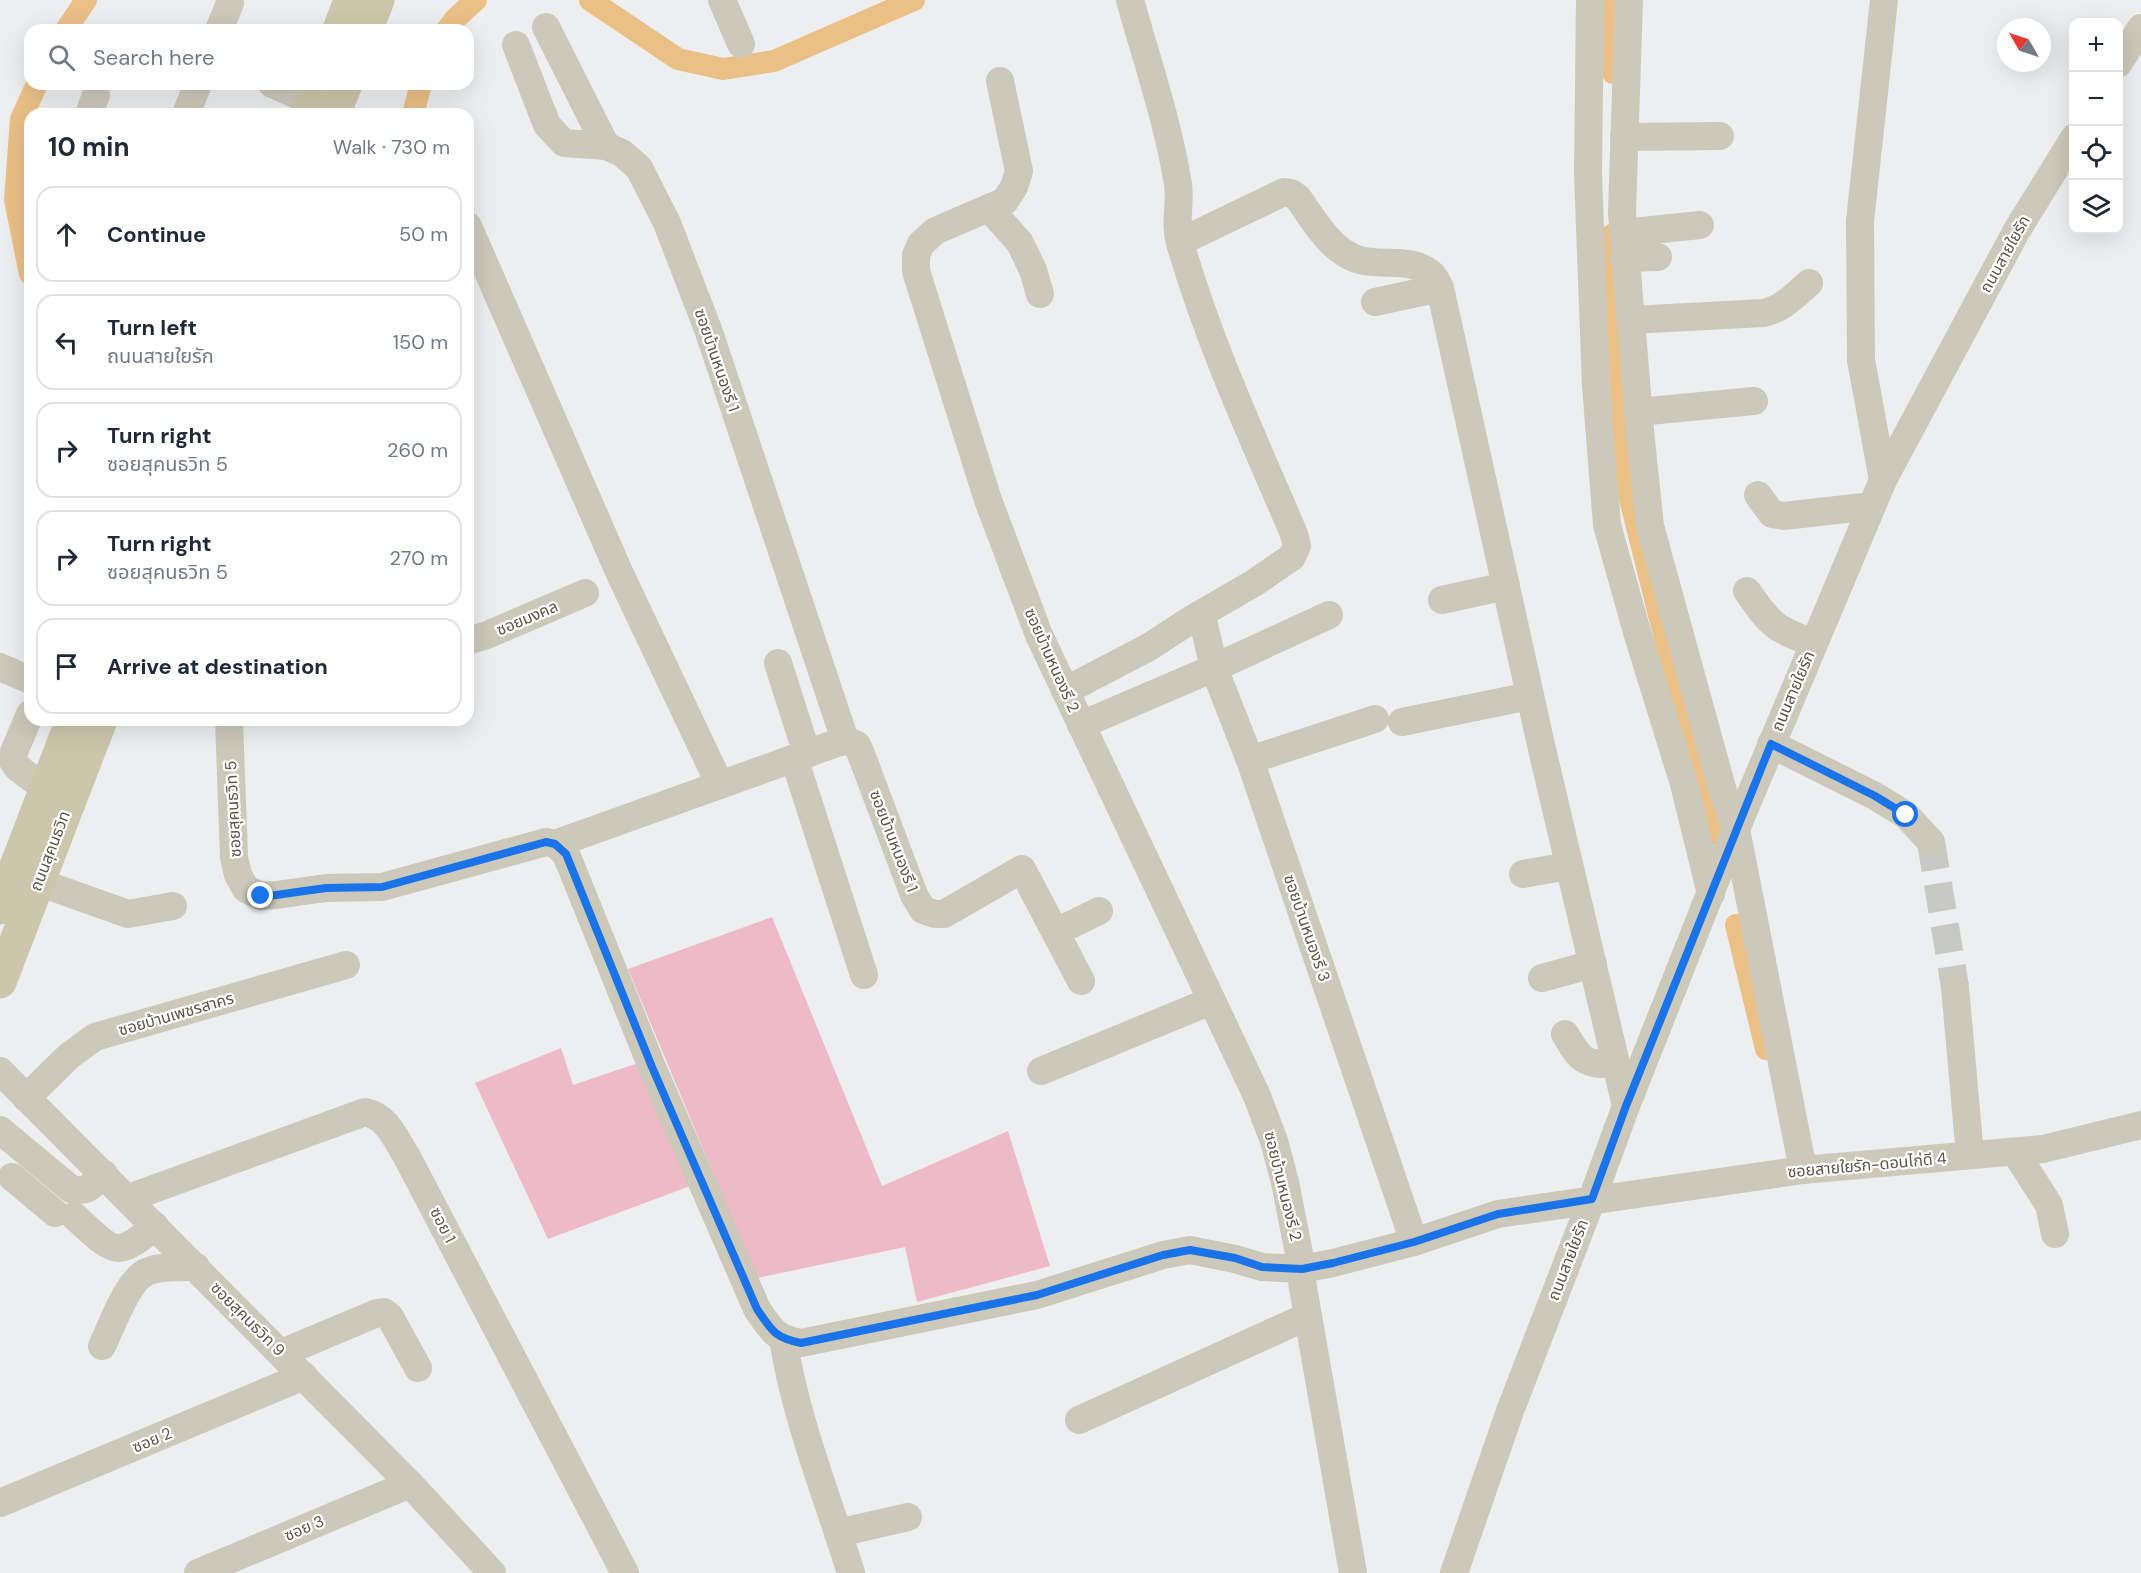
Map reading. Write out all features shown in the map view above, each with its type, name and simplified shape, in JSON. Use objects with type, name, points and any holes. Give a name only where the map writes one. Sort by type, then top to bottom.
[{"type":"main road","points":[[341,24],[350,0]]},
{"type":"main road","points":[[368,24],[378,0]]},
{"type":"main road","points":[[317,103],[337,90]]},
{"type":"main road","name":"ถนนสุคนธวิท","points":[[0,982],[25,864],[46,789],[70,726]]},
{"type":"main road","name":"ถนนสุคนธวิท","points":[[0,908],[97,726]]},
{"type":"street","points":[[722,0],[741,44]]},
{"type":"street","points":[[1065,691],[1149,647],[1284,564],[1292,557],[1297,546],[1294,534],[1212,342],[1179,242],[1176,219],[1178,186],[1169,142],[1130,0]]},
{"type":"street","points":[[1590,0],[1588,174],[1596,386],[1607,525],[1684,784],[1711,894]]},
{"type":"street","points":[[1629,0],[1622,212],[1638,412],[1650,526],[1722,788],[1736,829],[1803,1170]]},
{"type":"street","points":[[1883,480],[1860,360],[1860,221],[1884,0]]},
{"type":"street","points":[[221,24],[230,1]]},
{"type":"street","points":[[546,27],[606,146]]},
{"type":"street","points":[[2123,56],[2141,28]]},
{"type":"street","name":"ซอยบ้านหนองรี 1","points":[[516,45],[547,125],[564,144],[606,146],[622,153],[639,168],[668,223],[709,332],[845,740],[857,746],[861,754],[914,895],[923,910],[934,914],[944,914],[1022,870],[1056,932]]},
{"type":"street","name":"ซอยบ้านหนองรี 2","points":[[1000,81],[1018,171],[1014,187],[1005,201],[935,231],[921,244],[916,255],[916,271],[988,500],[1039,635],[1257,1096],[1274,1142],[1285,1182],[1302,1269],[1302,1282],[1353,1573]]},
{"type":"street","points":[[188,108],[196,90]]},
{"type":"street","points":[[286,90],[317,103]]},
{"type":"street","points":[[1624,137],[1720,136]]},
{"type":"street","name":"ถนนสายใยรัก","points":[[1454,1573],[1510,1411],[1626,1106],[1736,829],[1883,480],[2017,230],[2069,145]]},
{"type":"street","points":[[1179,242],[1284,192],[1291,193],[1298,198],[1336,247],[1352,258],[1367,262],[1423,268],[1432,274],[1440,288],[1530,696],[1626,1106]]},
{"type":"street","points":[[989,208],[1020,243],[1033,270],[1040,294]]},
{"type":"street","points":[[1624,245],[1700,225]]},
{"type":"street","points":[[474,239],[620,574],[720,785]]},
{"type":"street","points":[[1624,245],[1658,257]]},
{"type":"street","points":[[1631,320],[1763,313],[1784,306],[1809,283]]},
{"type":"street","points":[[1375,302],[1440,288]]},
{"type":"street","points":[[1638,412],[1754,401]]},
{"type":"street","points":[[1758,495],[1772,514],[1784,516],[1872,506]]},
{"type":"street","points":[[1442,600],[1506,586]]},
{"type":"street","points":[[1747,591],[1768,621],[1778,629],[1814,643]]},
{"type":"street","name":"ซอยมงคล","points":[[474,639],[585,593]]},
{"type":"street","name":"ซอยบ้านหนองรี 3","points":[[1199,615],[1204,625],[1214,668],[1250,760],[1414,1242]]},
{"type":"street","points":[[1081,725],[1214,668],[1329,615]]},
{"type":"street","points":[[778,663],[800,756],[864,975]]},
{"type":"street","points":[[0,667],[24,677]]},
{"type":"street","points":[[1250,760],[1389,720],[1530,696]]},
{"type":"street","points":[[25,726],[14,752],[13,761],[18,768],[46,789]]},
{"type":"street","name":"ซอยสุคนธวิท 5","points":[[229,726],[234,857],[238,875],[246,889],[261,896],[326,888],[382,887],[546,842],[555,844]]},
{"type":"street","points":[[845,740],[555,844],[566,854],[652,1067],[757,1309],[770,1329],[783,1339],[801,1343],[998,1304],[1037,1295],[1163,1255],[1190,1250],[1235,1258],[1262,1267],[1302,1269],[1414,1242],[1498,1214],[1592,1199]]},
{"type":"street","points":[[1771,744],[1875,796],[1906,815],[1931,842]]},
{"type":"street","points":[[25,864],[128,914],[173,906]]},
{"type":"street","points":[[1523,874],[1569,866]]},
{"type":"street","points":[[1082,981],[1056,932],[1099,911]]},
{"type":"street","points":[[1542,978],[1593,964]]},
{"type":"street","name":"ซอยบ้านเพชรสาคร","points":[[26,1098],[69,1056],[95,1037],[346,965]]},
{"type":"street","points":[[1955,987],[1970,1155]]},
{"type":"street","points":[[1041,1071],[1211,1001]]},
{"type":"street","points":[[1565,1034],[1577,1054],[1589,1063],[1616,1064]]},
{"type":"street","name":"ซอยสุคนธวิท 9","points":[[0,1071],[282,1353],[410,1484],[492,1573]]},
{"type":"street","name":"ซอย 1","points":[[129,1198],[365,1112],[377,1114],[385,1122],[407,1157],[625,1573]]},
{"type":"street","name":"ซอยสายใยรัก-ดอนไก่ดี 4","points":[[1592,1199],[1803,1170],[2043,1149],[2141,1125]]},
{"type":"street","points":[[0,1130],[71,1190],[81,1192],[104,1174]]},
{"type":"street","points":[[2015,1152],[2049,1204],[2055,1234]]},
{"type":"street","points":[[12,1177],[110,1246],[118,1248],[128,1245],[155,1227]]},
{"type":"street","points":[[102,1346],[130,1288],[139,1276],[148,1271],[196,1266]]},
{"type":"street","points":[[282,1353],[384,1312],[390,1317],[418,1368]]},
{"type":"street","points":[[1079,1420],[1308,1316]]},
{"type":"street","points":[[783,1339],[789,1374],[802,1422],[851,1573]]},
{"type":"street","name":"ซอย 2","points":[[0,1503],[304,1376]]},
{"type":"street","name":"ซอย 3","points":[[198,1573],[410,1484]]},
{"type":"street","points":[[838,1533],[908,1517]]},
{"type":"shaded area","points":[[772,917],[882,1186],[1008,1131],[1050,1266],[917,1302],[905,1247],[757,1278],[628,969]]},
{"type":"shaded area","points":[[561,1048],[573,1085],[638,1063],[693,1185],[548,1239],[475,1083]]},
{"type":"waterway","points":[[70,24],[86,0]]},
{"type":"waterway","points":[[451,24],[476,0]]},
{"type":"waterway","points":[[590,0],[678,59],[723,69],[774,61],[914,0]]},
{"type":"waterway","points":[[1613,73],[1614,0]]},
{"type":"waterway","points":[[26,108],[34,90]]},
{"type":"waterway","points":[[415,108],[419,90]]},
{"type":"waterway","points":[[24,112],[21,119],[15,200],[24,244]]},
{"type":"waterway","points":[[1612,235],[1614,362],[1627,487],[1716,834]]},
{"type":"waterway","points":[[1736,925],[1766,1049]]},
{"type":"tunnel","points":[[1931,842],[1955,987]]},
{"type":"route","points":[[261,896],[326,888],[382,887],[546,842],[555,844],[566,854],[652,1067],[757,1309],[770,1329],[783,1339],[801,1343],[1037,1295],[1163,1255],[1190,1250],[1235,1258],[1262,1267],[1302,1269],[1414,1242],[1498,1214],[1592,1199],[1626,1106],[1771,744],[1875,796],[1906,815]]}]
